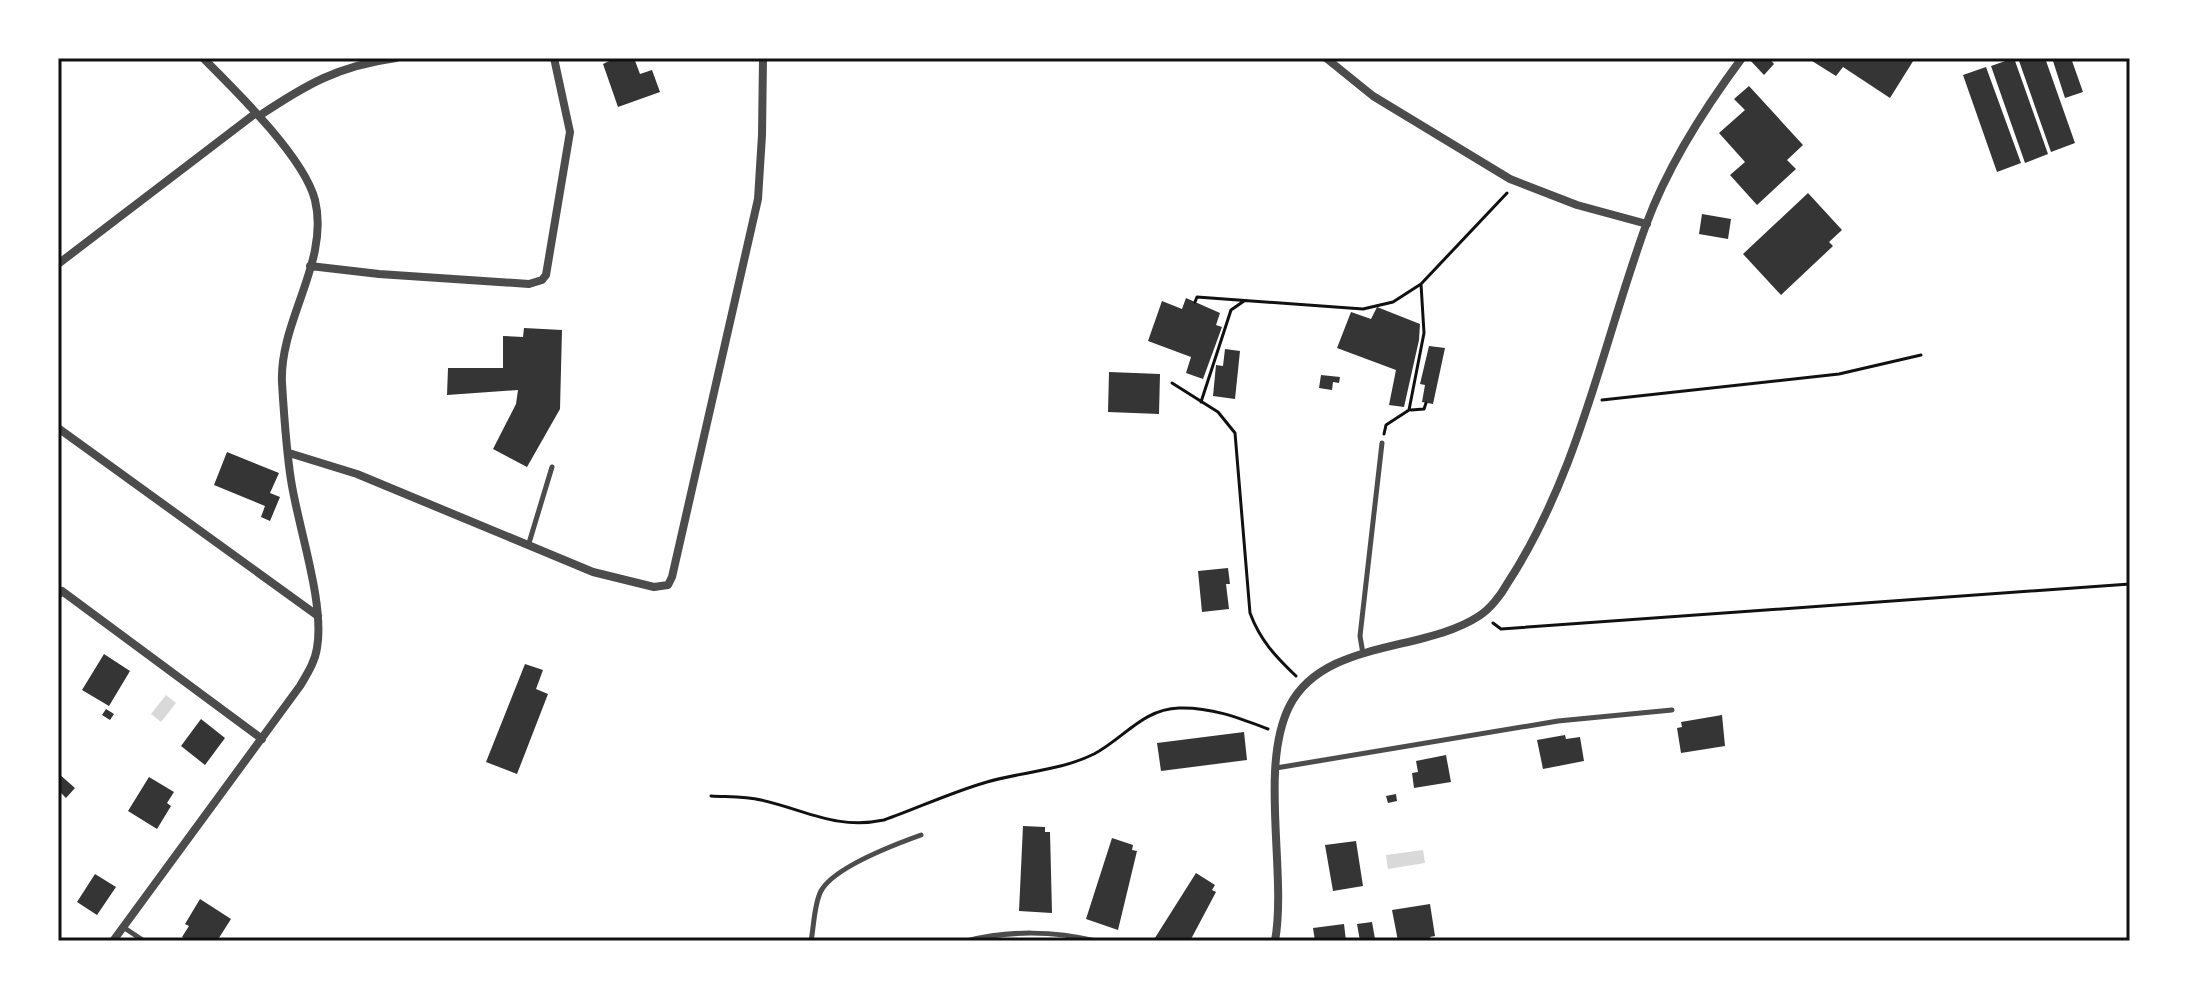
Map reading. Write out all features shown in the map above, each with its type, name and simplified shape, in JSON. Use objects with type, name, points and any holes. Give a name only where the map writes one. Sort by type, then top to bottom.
[{"type":"street","points":[[113,941],[262,739],[313,662],[317,648],[318,616],[291,479],[282,370],[293,317],[310,266],[318,220],[314,196],[300,170],[257,114],[203,58]]},
{"type":"street","points":[[58,264],[257,114],[338,70],[396,58]]},
{"type":"street","points":[[310,266],[464,281],[529,284],[542,280],[546,275],[570,132],[554,58]]},
{"type":"street","points":[[289,453],[357,474],[593,572],[628,581],[663,587],[668,585],[758,199],[763,58]]},
{"type":"street","points":[[1326,58],[1373,96],[1415,124],[1517,182],[1577,205],[1647,224]]},
{"type":"street","points":[[1275,941],[1276,768],[1279,734],[1289,707],[1305,684],[1330,666],[1457,627],[1481,615],[1506,587],[1531,544],[1570,463],[1647,224],[1678,155],[1742,58]]},
{"type":"street","points":[[58,428],[318,616]]},
{"type":"street","points":[[58,595],[62,591],[262,739]]},
{"type":"lane","points":[[1363,655],[1360,636],[1382,443]]},
{"type":"lane","points":[[529,543],[552,467]]},
{"type":"lane","points":[[1276,768],[1558,721],[1672,710]]},
{"type":"lane","points":[[811,941],[820,892],[830,881],[887,847],[921,835]]},
{"type":"lane","points":[[123,927],[144,941]]},
{"type":"lane","points":[[967,941],[993,934],[1041,934],[1074,935],[1096,941]]},
{"type":"path","points":[[1195,302],[1197,297],[1363,309],[1393,302],[1421,284],[1517,182]]},
{"type":"path","points":[[1409,410],[1424,333],[1421,284]]},
{"type":"path","points":[[1201,402],[1231,310],[1244,301]]},
{"type":"path","points":[[1590,401],[1839,374],[1921,355]]},
{"type":"path","points":[[1172,383],[1218,412],[1235,433],[1250,613],[1259,635],[1273,655],[1305,684]]},
{"type":"path","points":[[1382,443],[1386,425],[1409,410],[1424,409],[1426,403]]},
{"type":"path","points":[[1481,615],[1501,629],[2130,584]]},
{"type":"path","points":[[711,796],[758,799],[822,819],[868,823],[985,783],[1083,759],[1107,746],[1150,714],[1162,711],[1178,708],[1225,713],[1279,734]]},
{"type":"shaded area","points":[[166,695],[176,703],[161,722],[151,714]]},
{"type":"shaded area","points":[[1423,850],[1425,863],[1388,869],[1386,855]]},
{"type":"building","points":[[615,58],[634,58],[640,74],[652,70],[660,92],[618,107],[603,64]]},
{"type":"building","points":[[1748,58],[1769,58],[1774,64],[1764,75]]},
{"type":"building","points":[[1813,58],[1915,58],[1890,98],[1843,67],[1836,76],[1812,61]]},
{"type":"building","points":[[2014,58],[2048,154],[2025,163],[1991,66]]},
{"type":"building","points":[[2018,58],[2045,58],[2075,143],[2051,152]]},
{"type":"building","points":[[2052,58],[2071,58],[2083,92],[2065,98]]},
{"type":"building","points":[[1986,67],[2021,163],[1997,172],[1963,75]]},
{"type":"building","points":[[1749,86],[1803,145],[1787,160],[1796,169],[1757,205],[1730,175],[1745,162],[1719,133],[1745,110],[1734,99]]},
{"type":"building","points":[[1808,193],[1842,230],[1829,242],[1833,246],[1781,295],[1743,254]]},
{"type":"building","points":[[1702,214],[1731,219],[1728,239],[1699,234]]},
{"type":"building","points":[[1186,298],[1220,313],[1216,325],[1222,327],[1203,379],[1186,373],[1191,357],[1148,341],[1162,301],[1182,309]]},
{"type":"building","points":[[1377,307],[1420,324],[1404,407],[1389,405],[1396,370],[1337,348],[1351,312],[1371,319]]},
{"type":"building","points":[[524,328],[562,330],[560,409],[527,467],[493,449],[516,404],[518,390],[447,395],[448,368],[503,368],[503,336],[523,337]]},
{"type":"building","points":[[1429,346],[1445,348],[1433,404],[1422,402],[1425,385],[1420,384]]},
{"type":"building","points":[[1225,349],[1240,351],[1235,399],[1213,396],[1216,365],[1223,366]]},
{"type":"building","points":[[1109,372],[1160,374],[1159,414],[1108,412]]},
{"type":"building","points":[[1321,375],[1340,377],[1339,383],[1333,382],[1332,390],[1319,388]]},
{"type":"building","points":[[227,452],[279,473],[270,493],[280,497],[270,521],[261,517],[265,506],[214,485]]},
{"type":"building","points":[[1228,568],[1229,609],[1202,612],[1198,571]]},
{"type":"building","points":[[104,654],[130,671],[109,706],[82,690]]},
{"type":"building","points":[[525,664],[543,670],[536,689],[548,694],[517,774],[486,762]]},
{"type":"building","points":[[106,709],[114,714],[110,720],[102,715]]},
{"type":"building","points":[[1722,715],[1725,746],[1681,753],[1677,728],[1682,727],[1681,722]]},
{"type":"building","points":[[201,719],[225,738],[205,765],[181,746]]},
{"type":"building","points":[[1244,732],[1247,760],[1161,771],[1157,743]]},
{"type":"building","points":[[1565,735],[1566,739],[1580,737],[1584,761],[1543,769],[1537,740]]},
{"type":"building","points":[[1446,755],[1451,782],[1414,788],[1412,773],[1418,772],[1416,761]]},
{"type":"building","points":[[58,773],[75,788],[66,798],[58,790]]},
{"type":"building","points":[[149,777],[174,792],[167,803],[171,806],[157,829],[128,811]]},
{"type":"building","points":[[1396,794],[1397,801],[1388,803],[1386,796]]},
{"type":"building","points":[[1023,826],[1045,827],[1045,832],[1050,832],[1052,913],[1019,911]]},
{"type":"building","points":[[1112,838],[1133,845],[1132,850],[1137,851],[1118,930],[1086,919]]},
{"type":"building","points":[[1356,841],[1363,886],[1333,891],[1325,845]]},
{"type":"building","points":[[1196,873],[1215,885],[1212,890],[1216,892],[1190,941],[1153,941]]},
{"type":"building","points":[[95,874],[116,887],[97,915],[77,902]]},
{"type":"building","points":[[200,899],[231,919],[217,941],[188,941],[182,937],[189,926],[185,924]]},
{"type":"building","points":[[1430,904],[1435,936],[1430,937],[1431,941],[1398,941],[1392,910]]},
{"type":"building","points":[[1372,922],[1375,939],[1360,941],[1357,924]]},
{"type":"building","points":[[1344,924],[1346,941],[1315,941],[1313,928]]}]
